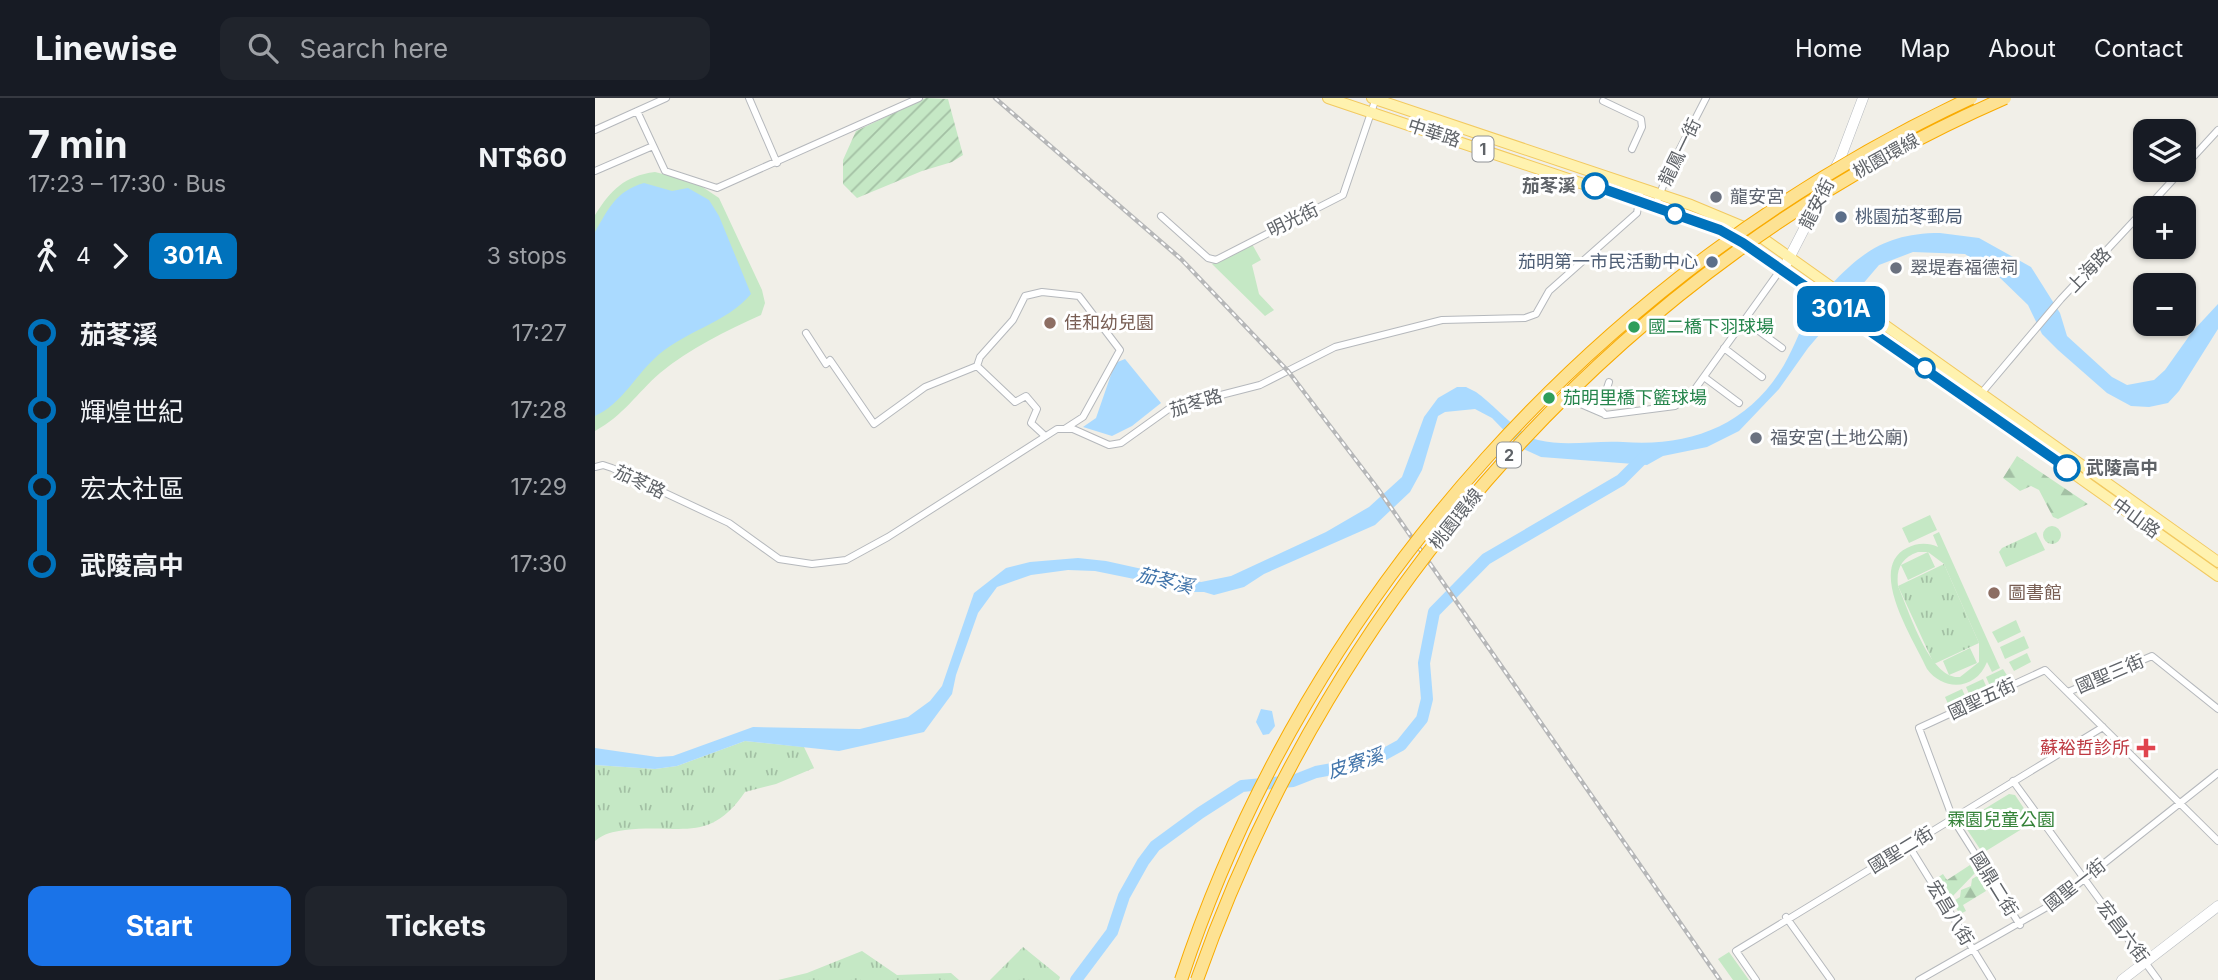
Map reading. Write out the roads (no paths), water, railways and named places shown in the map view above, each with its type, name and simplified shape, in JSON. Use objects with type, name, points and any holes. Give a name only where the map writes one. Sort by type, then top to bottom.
[{"type":"highway","name":"桃園環線","points":[[1181,980],[1219,877],[1279,753],[1349,633],[1400,559],[1443,506],[1594,351],[1729,238],[1850,160],[1971,98]]},
{"type":"highway","name":"桃園環線","points":[[1197,980],[1232,886],[1293,760],[1322,708],[1414,570],[1509,454],[1603,362],[1741,246],[1859,170],[1955,120],[2005,98]]},
{"type":"main road","name":"中華路","points":[[1328,98],[1720,230],[1782,270],[1811,281]]},
{"type":"main road","name":"中華路","points":[[1374,98],[1641,188],[1751,230],[1791,257],[1811,281]]},
{"type":"main road","name":"中山路","points":[[1811,281],[1977,398],[2218,576]]},
{"type":"main road","name":"中山路","points":[[1977,398],[2218,562]]},
{"type":"street","points":[[595,130],[666,98]]},
{"type":"street","points":[[749,98],[777,163]]},
{"type":"street","points":[[638,111],[665,171],[717,188],[919,98]]},
{"type":"street","name":"明光街","points":[[1161,216],[1208,258],[1216,260],[1343,195],[1374,98]]},
{"type":"street","name":"龍鳳一街","points":[[1655,207],[1669,170],[1706,98]]},
{"type":"street","name":"龍安街","points":[[1782,270],[1840,159],[1863,98]]},
{"type":"street","points":[[1602,101],[1641,118],[1642,127],[1632,149]]},
{"type":"street","name":"上海路","points":[[2196,155],[2218,130]]},
{"type":"street","points":[[595,171],[653,146]]},
{"type":"street","name":"上海路","points":[[2158,196],[2171,182]]},
{"type":"street","points":[[1639,201],[1641,188]]},
{"type":"street","name":"茄苳路","points":[[595,467],[603,465],[612,468],[729,523],[779,559],[812,564],[846,560],[888,537],[1044,435],[1065,428],[1109,444],[1121,443],[1170,408],[1260,385],[1335,347],[1442,320],[1525,318],[1536,314],[1549,291],[1637,213],[1639,201]]},
{"type":"street","name":"上海路","points":[[1977,398],[2061,299],[2133,223]]},
{"type":"street","points":[[1576,402],[1605,415],[1675,406],[1690,396],[1782,270]]},
{"type":"street","points":[[806,334],[826,364],[830,360],[874,424],[925,387],[977,366],[980,357],[1013,320],[1025,296],[1042,292],[1079,296],[1120,350],[1083,417],[1065,428]]},
{"type":"street","points":[[1744,320],[1782,348]]},
{"type":"street","points":[[1724,348],[1762,377]]},
{"type":"street","points":[[977,366],[1015,402],[1026,396],[1037,409],[1031,423],[1044,435]]},
{"type":"street","points":[[1704,377],[1739,403]]},
{"type":"street","points":[[1605,415],[1601,410],[1609,382]]},
{"type":"street","name":"國聖三街","points":[[2068,692],[2152,656],[2218,709]]},
{"type":"street","name":"國聖五街","points":[[1919,728],[2045,670],[2068,692]]},
{"type":"street","points":[[2068,692],[2218,841]]},
{"type":"street","name":"國聖二街","points":[[1756,980],[1736,951],[1786,917],[1909,846],[2103,727]]},
{"type":"street","name":"國鼎二街","points":[[1919,728],[1953,819],[2020,925]]},
{"type":"street","name":"國聖一街","points":[[1919,980],[2020,925],[2054,903],[2218,773]]},
{"type":"street","name":"宏昌六街","points":[[2013,782],[2158,980]]},
{"type":"street","name":"宏昌八街","points":[[1909,846],[1992,980]]},
{"type":"street","points":[[2122,980],[2218,906]]},
{"type":"street","points":[[1786,917],[1831,980]]},
{"type":"water","points":[[644,183],[672,191],[688,188],[709,200],[719,216],[751,294],[729,313],[665,350],[646,367],[620,398],[595,416],[595,232],[609,208],[620,196],[634,186]]},
{"type":"water","points":[[1940,233],[1979,238],[2031,267],[2060,313],[2067,336],[2112,377],[2127,385],[2154,380],[2165,370],[2189,336],[2196,336],[2196,328],[2218,304],[2218,329],[2179,391],[2168,403],[2149,407],[2131,406],[2107,393],[2058,350],[2042,334],[2028,305],[1996,274],[1965,254],[1913,252],[1879,265],[1808,348],[1779,389],[1739,431],[1707,447],[1663,456],[1647,465],[1541,457],[1521,448],[1492,418],[1475,409],[1445,412],[1438,416],[1422,470],[1410,492],[1375,525],[1264,574],[1244,587],[1214,595],[1204,592],[1179,592],[1154,583],[1095,571],[1068,570],[1031,575],[997,587],[978,613],[952,694],[924,732],[839,751],[745,741],[677,766],[655,769],[595,765],[595,748],[657,757],[673,756],[753,727],[860,729],[908,717],[930,701],[942,686],[974,593],[1006,568],[1030,562],[1078,558],[1106,561],[1201,582],[1231,576],[1326,532],[1369,507],[1402,477],[1424,417],[1438,398],[1457,387],[1466,387],[1476,392],[1523,432],[1549,442],[1646,443],[1691,437],[1711,430],[1748,408],[1765,392],[1784,366],[1812,308],[1842,273],[1879,246],[1906,236]]},
{"type":"water","points":[[1125,359],[1161,403],[1132,426],[1112,436],[1083,427],[1096,418],[1115,363]]},
{"type":"water","points":[[1261,709],[1272,711],[1275,726],[1269,734],[1263,735],[1256,722]]},
{"type":"waterway","name":"皮寮溪","points":[[1076,980],[1112,932],[1124,896],[1143,862],[1155,846],[1200,813],[1242,786],[1293,781],[1316,772],[1370,762],[1401,745],[1422,719],[1427,699],[1424,663],[1434,612],[1486,559],[1621,480],[1648,453]]},
{"type":"railway","points":[[995,98],[1181,259],[1288,371],[1378,489],[1720,980]]},
{"type":"place","name":"茄苳溪","points":[[1595,186]]},
{"type":"place","name":"龍安宮","points":[[1716,197]]},
{"type":"place","name":"桃園茄苳郵局","points":[[1841,217]]},
{"type":"place","name":"茄明第一市民活動中心","points":[[1712,262]]},
{"type":"place","name":"翠堤春福德祠","points":[[1896,268]]},
{"type":"place","name":"佳和幼兒園","points":[[1050,323]]},
{"type":"place","name":"國二橋下羽球場","points":[[1634,327]]},
{"type":"place","name":"茄明里橋下籃球場","points":[[1549,398]]},
{"type":"place","name":"福安宮(土地公廟)","points":[[1756,438]]},
{"type":"place","name":"武陵高中","points":[[2067,468]]},
{"type":"place","name":"圖書館","points":[[1994,593]]},
{"type":"place","name":"蘇裕哲診所","points":[[2146,748]]},
{"type":"park label","name":"霖園兒童公園","points":[[2001,820]]}]
